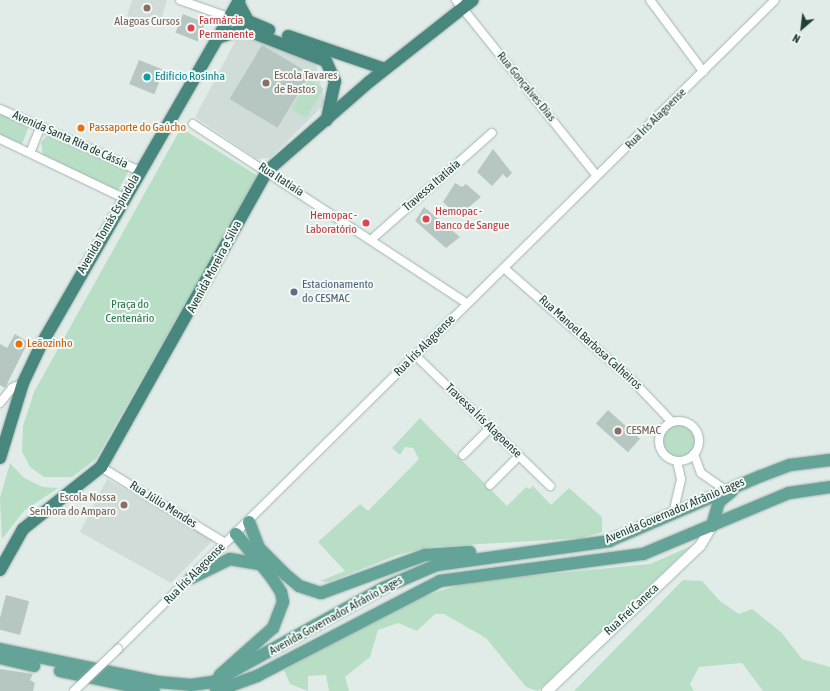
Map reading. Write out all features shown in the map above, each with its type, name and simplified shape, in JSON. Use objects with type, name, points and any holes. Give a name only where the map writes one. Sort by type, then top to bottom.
[{"type":"highway","name":"Avenida Moreira e Silva","points":[[0,570],[23,529],[101,466],[267,171],[459,4],[473,0]]},
{"type":"highway","name":"Avenida Tomás Espíndola","points":[[0,458],[23,383],[70,292],[126,199],[140,171],[228,17],[239,1]]},
{"type":"highway","points":[[239,1],[244,17],[256,25],[385,69]]},
{"type":"highway","points":[[217,38],[238,31],[251,32],[317,55],[332,69],[335,81]]},
{"type":"highway","points":[[327,120],[335,81],[341,66],[350,58]]},
{"type":"main road","name":"Avenida Governador Afrânio Lages","points":[[215,686],[412,574],[437,565],[501,554],[609,541],[673,514],[724,489],[790,465],[830,460]]},
{"type":"main road","points":[[712,526],[722,498],[761,476]]},
{"type":"main road","name":"Avenida Governador Afrânio Lages","points":[[0,649],[165,683],[215,686],[257,676],[440,581],[615,559],[667,546],[789,493],[830,487]]},
{"type":"main road","points":[[249,522],[259,548],[286,575],[299,586],[321,593],[425,555],[469,552],[501,554]]},
{"type":"main road","points":[[215,686],[273,628],[281,612],[281,592],[236,534]]},
{"type":"main road","points":[[191,578],[230,558],[260,566]]},
{"type":"main road","points":[[0,658],[154,691]]},
{"type":"main road","points":[[230,691],[257,676]]},
{"type":"street","points":[[180,0],[228,17]]},
{"type":"street","points":[[650,0],[703,71]]},
{"type":"street","name":"Rua Íris Alagoense","points":[[74,691],[225,543],[249,522],[416,356],[467,303],[775,0]]},
{"type":"street","name":"Rua Gonçalves Dias","points":[[459,4],[596,175]]},
{"type":"street","name":"Avenida Santa Rita de Cássia","points":[[0,109],[140,171]]},
{"type":"street","name":"Rua Itatiaia","points":[[194,124],[372,239],[467,303]]},
{"type":"street","points":[[30,153],[41,126]]},
{"type":"street","name":"Travessa Itatiaia","points":[[372,239],[492,133]]},
{"type":"street","points":[[0,140],[126,199]]},
{"type":"street","name":"Rua Manoel Barbosa Calheiros","points":[[504,268],[631,379],[672,422]]},
{"type":"street","name":"Travessa Íris Alagoense","points":[[416,356],[550,486]]},
{"type":"street","points":[[0,403],[12,388],[23,383]]},
{"type":"street","points":[[694,454],[677,461],[665,455],[659,444],[664,427],[672,422],[685,422],[695,430],[698,442],[694,454],[702,473],[724,489]]},
{"type":"street","points":[[463,455],[490,428]]},
{"type":"street","points":[[490,484],[519,456]]},
{"type":"street","points":[[673,514],[681,479],[677,461]]},
{"type":"street","name":"Rua Júlio Mendes","points":[[101,466],[225,543]]},
{"type":"street","name":"Rua Frei Caneca","points":[[547,691],[700,546],[712,526]]},
{"type":"shaded area","name":"Alagoas Cursos","points":[[132,0],[167,0],[159,27],[127,16]]},
{"type":"shaded area","name":"Escola Tavares de Bastos","points":[[248,35],[316,63],[325,104],[270,158],[257,159],[195,117],[236,40]]},
{"type":"shaded area","name":"Escola Nossa Senhora do Amparo","points":[[107,479],[214,539],[171,583],[80,532]]},
{"type":"green space","points":[[309,80],[324,89],[306,118],[291,109]]},
{"type":"green space","points":[[0,113],[29,126],[22,144],[0,135]]},
{"type":"green space","name":"Praça do Centenário","points":[[181,128],[258,176],[96,459],[72,477],[44,477],[30,467],[22,452],[23,426],[34,392]]},
{"type":"green space","points":[[47,136],[129,170],[118,191],[43,156],[41,142]]},
{"type":"green space","points":[[420,418],[507,506],[526,487],[530,489],[533,486],[551,505],[569,488],[602,517],[602,532],[582,538],[431,547],[397,555],[329,582],[320,581],[345,571],[318,542],[360,504],[368,511],[419,459],[413,448],[405,447],[400,455],[392,448]]},
{"type":"green space","points":[[676,425],[682,425],[692,432],[695,441],[694,447],[688,454],[682,457],[676,457],[666,450],[663,444],[663,438],[670,428]]},
{"type":"green space","points":[[10,463],[24,478],[43,487],[58,488],[24,511],[2,539],[0,498]]},
{"type":"green space","points":[[691,546],[538,691],[526,687],[486,638],[444,614],[435,614],[417,631],[398,623],[378,630],[370,657],[345,677],[349,691],[329,691],[326,675],[308,676],[308,691],[290,684],[284,670],[412,600],[468,582],[650,564]]},
{"type":"green space","points":[[683,580],[702,581],[720,601],[739,614],[752,609],[782,633],[802,659],[830,667],[830,691],[763,691],[742,663],[699,667],[690,684],[694,691],[574,691]]},
{"type":"building","name":"Farmárcia Permanente","points":[[183,14],[205,23],[198,42],[176,33]]},
{"type":"building","points":[[262,45],[310,74],[278,128],[230,99]]},
{"type":"building","name":"Edifício Rosinha","points":[[139,60],[164,70],[154,94],[129,84]]},
{"type":"building","points":[[493,149],[512,173],[507,178],[503,174],[492,186],[477,172]]},
{"type":"building","points":[[455,183],[462,187],[466,184],[481,197],[458,216],[443,202]]},
{"type":"building","points":[[424,207],[460,237],[446,248],[415,221]]},
{"type":"building","points":[[15,334],[28,342],[5,388],[0,385],[0,344],[7,348]]},
{"type":"building","name":"CESMAC","points":[[608,410],[640,439],[628,452],[596,423]]},
{"type":"building","points":[[6,595],[29,601],[20,635],[0,630],[0,617]]},
{"type":"building","points":[[0,669],[33,674],[30,680],[35,683],[33,691],[0,691]]},
{"type":"place","name":"Alagoas Cursos","points":[[147,8]]},
{"type":"place","name":"Farmárcia Permanente","points":[[191,28]]},
{"type":"place","name":"Edifício Rosinha","points":[[147,77]]},
{"type":"place","name":"Escola Tavares de Bastos","points":[[266,83]]},
{"type":"place","name":"Passaporte do Gaúcho","points":[[81,128]]},
{"type":"place","name":"Hemopac - Banco de Sangue","points":[[426,219]]},
{"type":"place","name":"Hemopac - Laboratório","points":[[366,223]]},
{"type":"place","name":"Estacionamento do CESMAC","points":[[294,292]]},
{"type":"place","name":"Leãozinho","points":[[19,344]]},
{"type":"place","name":"CESMAC","points":[[618,431]]},
{"type":"place","name":"Escola Nossa Senhora do Amparo","points":[[124,505]]}]
